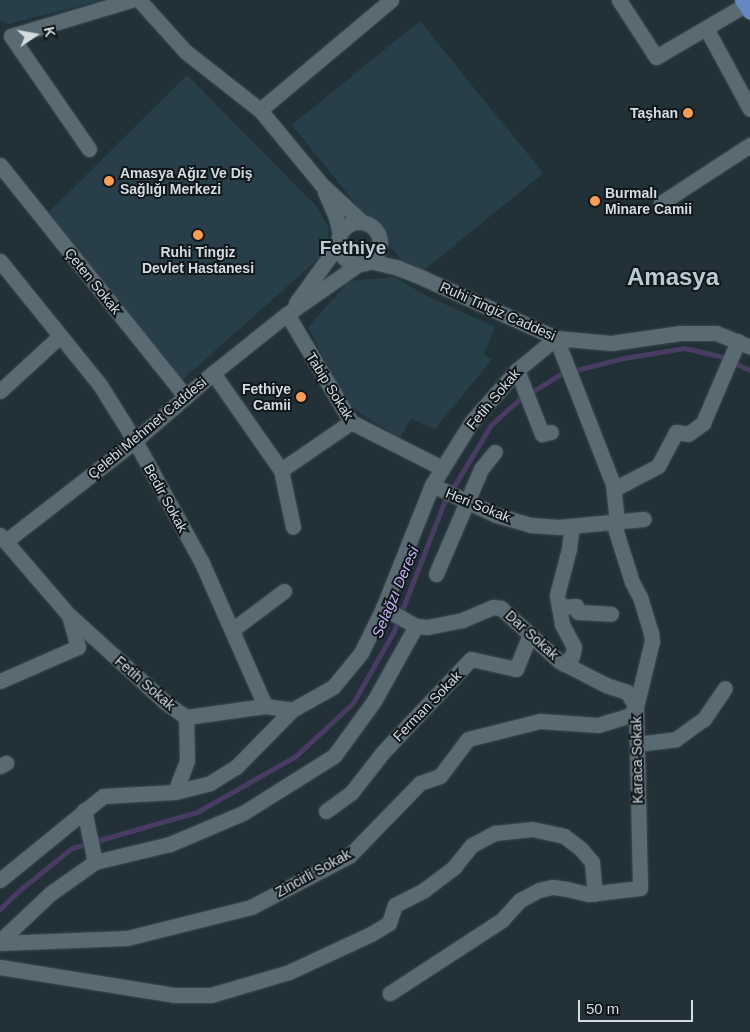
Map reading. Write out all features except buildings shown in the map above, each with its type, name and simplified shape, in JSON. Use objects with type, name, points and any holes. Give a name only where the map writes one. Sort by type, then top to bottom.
[{"type":"street","points":[[89,149],[11,36],[131,0]]},
{"type":"street","points":[[139,0],[186,52],[260,110],[321,184],[362,222],[376,231],[379,244],[374,256],[365,262],[350,261],[344,257],[339,240],[336,217],[321,184]]},
{"type":"street","points":[[618,0],[656,57],[747,5]]},
{"type":"street","points":[[260,110],[387,1]]},
{"type":"street","points":[[706,28],[750,109]]},
{"type":"street","points":[[662,203],[750,145]]},
{"type":"street","name":"Çeten Sokak","points":[[0,165],[186,397]]},
{"type":"street","points":[[339,240],[351,223],[362,222]]},
{"type":"street","name":"Çelebi Mehmet Caddesi","points":[[287,314],[339,240]]},
{"type":"street","name":"Ruhi Tingiz Caddesi","points":[[379,244],[396,267]]},
{"type":"street","name":"Bedir Sokak","points":[[0,260],[100,385],[135,441],[202,563],[265,706]]},
{"type":"street","name":"Çelebi Mehmet Caddesi","points":[[3,538],[135,441],[213,373],[287,314],[365,262]]},
{"type":"street","name":"Ruhi Tingiz Caddesi","points":[[365,262],[396,267],[556,338],[611,343],[680,333],[716,333],[741,349]]},
{"type":"street","name":"Tabip Sokak","points":[[287,314],[351,422],[442,468]]},
{"type":"street","points":[[0,391],[60,336]]},
{"type":"street","name":"Fetih Sokak","points":[[3,538],[68,614],[165,702],[186,717],[265,706],[292,710],[333,687],[361,653],[385,610],[442,468],[472,421],[517,370],[556,338]]},
{"type":"street","name":"Karaca Sokak","points":[[390,993],[502,920],[520,900],[539,890],[552,888],[596,894],[640,888],[636,707],[652,641],[640,597],[632,582],[614,525],[617,520],[614,489],[556,338]]},
{"type":"street","points":[[614,489],[658,466],[676,432],[688,434],[703,424],[741,349]]},
{"type":"street","points":[[517,370],[542,434],[550,432]]},
{"type":"street","points":[[213,373],[281,470],[293,528]]},
{"type":"street","points":[[281,470],[351,422]]},
{"type":"street","points":[[436,574],[465,499],[481,469],[495,452]]},
{"type":"street","name":"Heri Sokak","points":[[435,487],[465,499],[496,515],[530,524],[572,526],[644,518]]},
{"type":"street","points":[[564,664],[572,656],[574,646],[562,624],[558,588],[566,565],[572,526]]},
{"type":"street","points":[[232,630],[284,591]]},
{"type":"street","name":"Dar Sokak","points":[[412,625],[463,620],[493,606],[501,608],[530,636],[564,664],[606,685],[627,692],[636,707]]},
{"type":"street","points":[[559,607],[576,606],[578,612],[611,614]]},
{"type":"street","points":[[0,942],[51,893],[95,862],[170,844],[243,813],[334,756],[374,701],[412,625],[385,610]]},
{"type":"street","points":[[0,681],[78,647],[68,614]]},
{"type":"street","name":"Ferman Sokak","points":[[326,811],[351,793],[383,752],[471,659],[516,669],[530,636]]},
{"type":"street","points":[[637,744],[676,739],[704,719],[725,688]]},
{"type":"street","name":"Zincirli Sokak","points":[[0,942],[127,938],[251,907],[349,856],[420,783],[440,776],[468,739],[540,720],[598,725],[630,715],[636,707]]},
{"type":"street","points":[[0,880],[103,796],[176,792],[210,783],[236,767],[292,710]]},
{"type":"street","points":[[176,792],[187,760],[186,717]]},
{"type":"street","points":[[84,810],[95,862]]},
{"type":"street","points":[[0,967],[174,995],[211,995],[290,972],[371,934],[388,923],[395,905],[424,890],[454,867],[472,845],[495,833],[532,829],[564,836],[581,849],[592,862],[596,894]]},
{"type":"shaded area","points":[[0,0],[100,1],[8,24],[0,20]]},
{"type":"shaded area","points":[[420,21],[543,173],[415,277],[292,125]]},
{"type":"shaded area","name":"Ruhi Tingiz Devlet Hastanesi","points":[[187,75],[317,207],[329,228],[326,252],[181,381],[49,212]]},
{"type":"shaded area","points":[[395,277],[423,294],[495,327],[484,355],[492,359],[435,429],[411,419],[400,438],[350,407],[308,327],[349,281]]},
{"type":"waterway","name":"Selağzı Deresi","points":[[0,909],[21,889],[72,848],[197,812],[296,756],[353,703],[394,631],[444,503],[491,425],[519,400],[561,374],[624,358],[685,348],[720,356],[750,370]]},
{"type":"place","name":"Taşhan","points":[[688,113]]},
{"type":"place","name":"Amasya Ağız Ve Diş Sağlığı Merkezi","points":[[109,181]]},
{"type":"place","name":"Burmalı Minare Camii","points":[[595,201]]},
{"type":"place","name":"Ruhi Tingiz Devlet Hastanesi","points":[[198,235]]},
{"type":"place","name":"Fethiye Camii","points":[[301,397]]},
{"type":"district","name":"Fethiye","points":[[353,248]]},
{"type":"district","name":"Amasya","points":[[673,277]]}]
